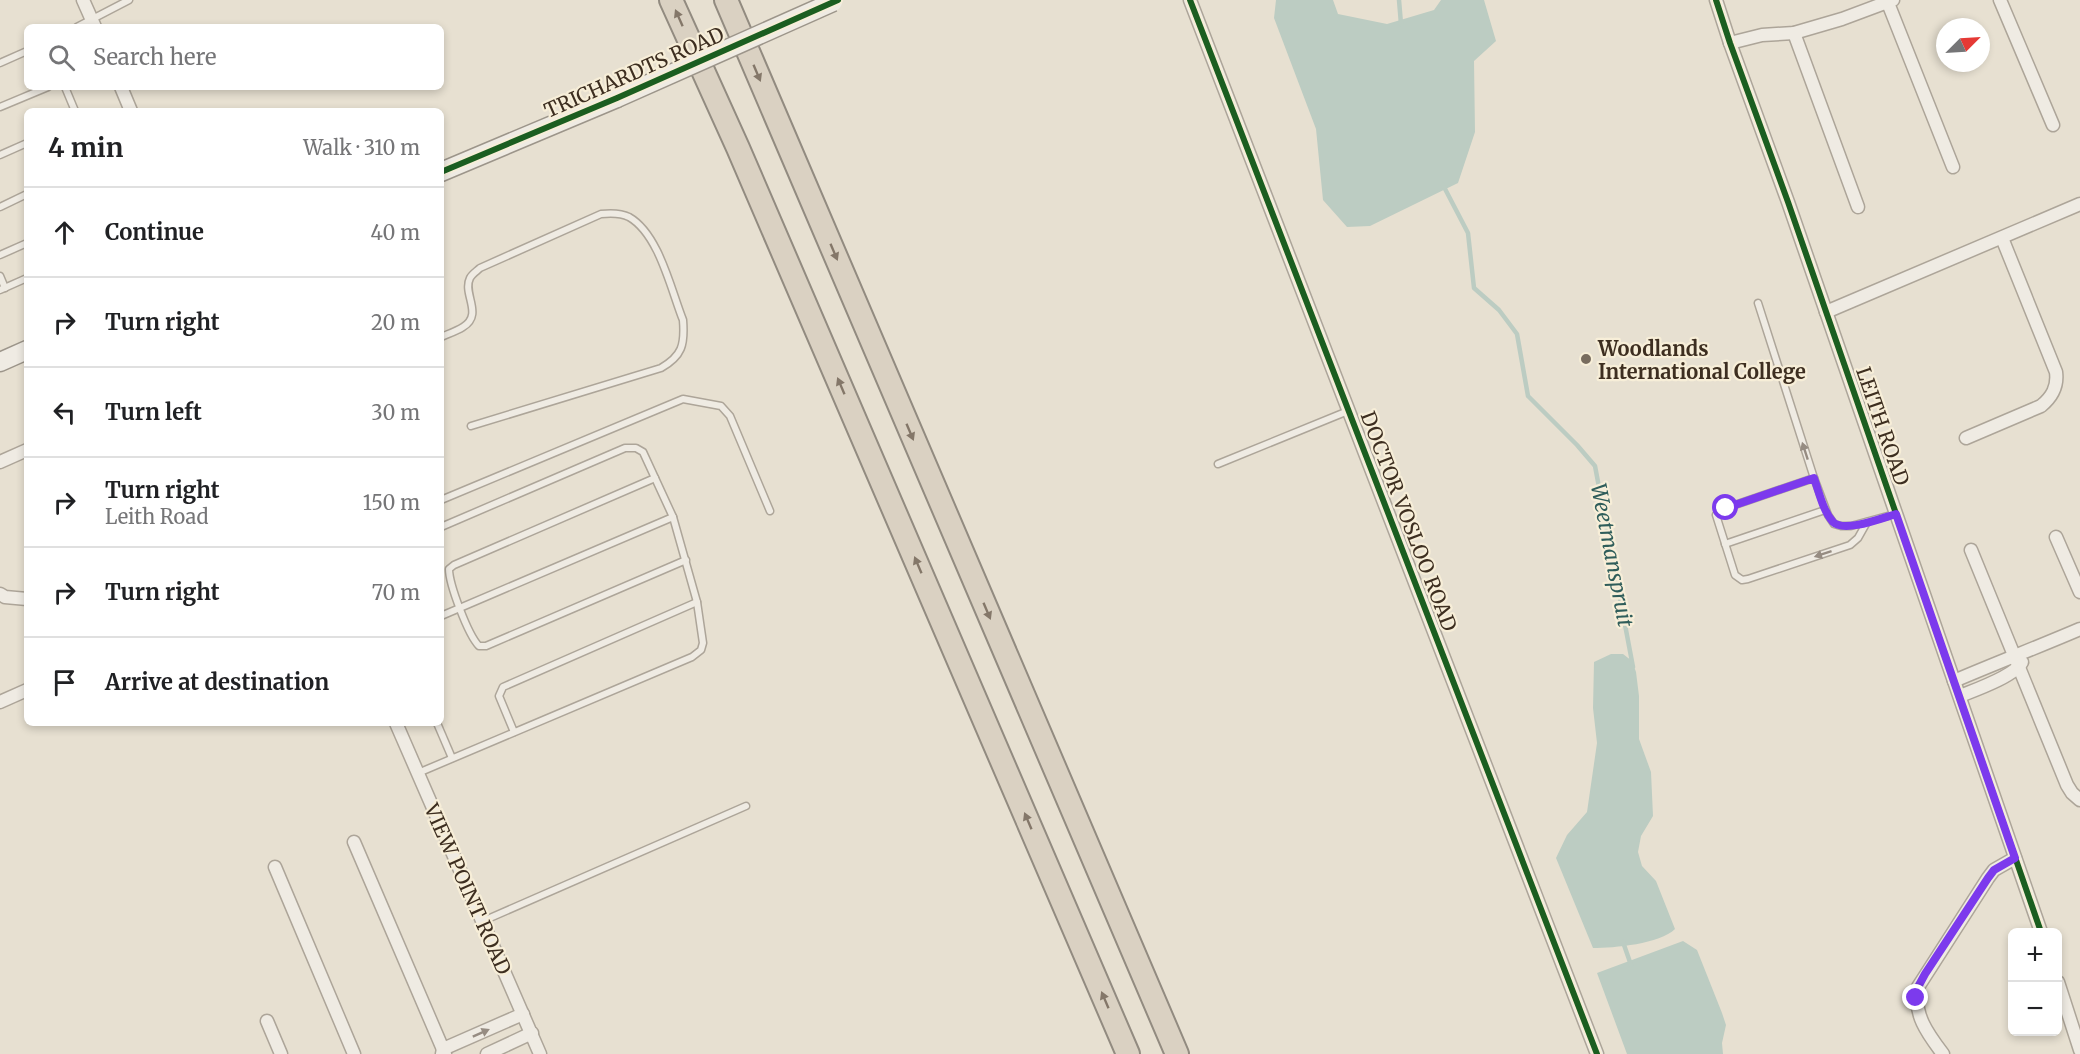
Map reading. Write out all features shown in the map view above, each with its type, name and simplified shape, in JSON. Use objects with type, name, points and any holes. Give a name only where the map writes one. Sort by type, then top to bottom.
[{"type":"highway","points":[[671,0],[738,148],[1128,1054]]},
{"type":"highway","points":[[726,0],[1177,1054]]},
{"type":"street","points":[[83,0],[93,23]]},
{"type":"street","name":"DOCTOR VOSLOO ROAD","points":[[1190,0],[1597,1054]]},
{"type":"street","name":"LEITH ROAD","points":[[1716,0],[2039,928]]},
{"type":"street","points":[[2000,0],[2053,125]]},
{"type":"street","name":"TRICHARDTS ROAD","points":[[444,171],[617,98],[836,1]]},
{"type":"street","points":[[1730,43],[1762,34],[1794,33],[1891,1],[1953,167]]},
{"type":"street","points":[[1794,33],[1858,207]]},
{"type":"street","points":[[122,90],[130,108]]},
{"type":"street","points":[[1826,312],[2080,204]]},
{"type":"street","points":[[1966,438],[2041,406],[2050,399],[2057,381],[2056,372],[2002,238]]},
{"type":"street","points":[[0,362],[24,351]]},
{"type":"street","points":[[0,462],[24,451]]},
{"type":"street","points":[[2056,537],[2080,592]]},
{"type":"street","points":[[1971,550],[2067,785],[2080,800]]},
{"type":"street","points":[[0,594],[5,597],[24,599]]},
{"type":"street","points":[[1954,681],[2013,655],[2026,653],[2080,630]]},
{"type":"street","points":[[1960,696],[2019,668],[2026,653]]},
{"type":"street","points":[[0,702],[24,691]]},
{"type":"street","name":"VIEW POINT ROAD","points":[[397,726],[540,1054]]},
{"type":"street","points":[[354,842],[443,1052],[523,1014]]},
{"type":"street","points":[[1943,1054],[1922,1023],[1916,998],[1918,987],[1994,870],[2015,858]]},
{"type":"street","points":[[275,867],[354,1054]]},
{"type":"street","points":[[2062,994],[2080,1050]]},
{"type":"street","points":[[267,1021],[281,1054]]},
{"type":"street","points":[[487,1054],[532,1034]]},
{"type":"lane","points":[[93,23],[129,0]]},
{"type":"lane","points":[[0,63],[24,52]]},
{"type":"lane","points":[[0,107],[41,90]]},
{"type":"lane","points":[[66,90],[74,108]]},
{"type":"lane","points":[[0,155],[24,144]]},
{"type":"lane","points":[[0,207],[24,195]]},
{"type":"lane","points":[[444,336],[464,327],[471,320],[473,306],[468,285],[471,276],[480,268],[601,214],[613,213],[628,217],[641,227],[653,243],[683,320],[684,334],[681,347],[674,360],[660,368],[471,426]]},
{"type":"lane","points":[[0,255],[24,244]]},
{"type":"lane","points":[[0,276],[3,289],[24,279]]},
{"type":"lane","points":[[1758,303],[1814,478],[1834,524],[1841,526],[1868,522],[1896,514]]},
{"type":"lane","points":[[444,499],[683,399],[721,406],[730,416],[770,511]]},
{"type":"lane","points":[[1218,464],[1348,410]]},
{"type":"lane","points":[[418,773],[692,657],[701,650],[703,642],[697,602],[673,517],[643,452],[636,448],[625,448],[444,526]]},
{"type":"lane","points":[[655,478],[454,565],[450,569],[449,576],[461,608],[474,640],[479,645],[486,646],[686,560]]},
{"type":"lane","points":[[1814,478],[1720,510],[1716,515],[1735,575],[1742,580],[1748,579],[1850,545],[1858,538],[1868,522]]},
{"type":"lane","points":[[1725,544],[1826,510]]},
{"type":"lane","points":[[444,615],[673,517]]},
{"type":"lane","points":[[514,732],[499,696],[503,687],[697,602]]},
{"type":"lane","points":[[438,726],[452,758]]},
{"type":"lane","points":[[482,922],[746,806]]},
{"type":"shaded area","points":[[1276,0],[1333,0],[1338,14],[1387,24],[1434,10],[1441,0],[1484,0],[1496,41],[1474,61],[1475,132],[1458,183],[1370,226],[1347,227],[1323,200],[1316,129],[1274,18]]},
{"type":"shaded area","points":[[1611,654],[1623,654],[1632,661],[1636,672],[1639,696],[1639,739],[1651,772],[1653,816],[1641,836],[1638,852],[1642,866],[1656,881],[1675,929],[1648,942],[1593,948],[1556,858],[1567,835],[1587,812],[1597,743],[1593,708],[1594,662]]},
{"type":"shaded area","points":[[1683,941],[1697,950],[1722,1013],[1726,1025],[1722,1043],[1723,1054],[1627,1054],[1597,973]]},
{"type":"waterway","name":"Weetmanspruit","points":[[1399,0],[1401,24]]},
{"type":"waterway","name":"Weetmanspruit","points":[[1443,185],[1468,233],[1474,288],[1499,310],[1517,334],[1528,396],[1595,466],[1633,667]]},
{"type":"waterway","name":"Weetmanspruit","points":[[1623,942],[1631,965]]},
{"type":"cycle path","points":[[444,171],[617,98],[838,0]]},
{"type":"cycle path","points":[[1190,0],[1597,1054]]},
{"type":"cycle path","points":[[1716,0],[2040,928]]},
{"type":"place","name":"Woodlands International College","points":[[1586,359]]},
{"type":"route","points":[[1726,508],[1814,478],[1828,516],[1834,524],[1851,526],[1896,514],[2015,858],[1994,870],[1988,878],[1925,974],[1918,987],[1916,998]]}]
